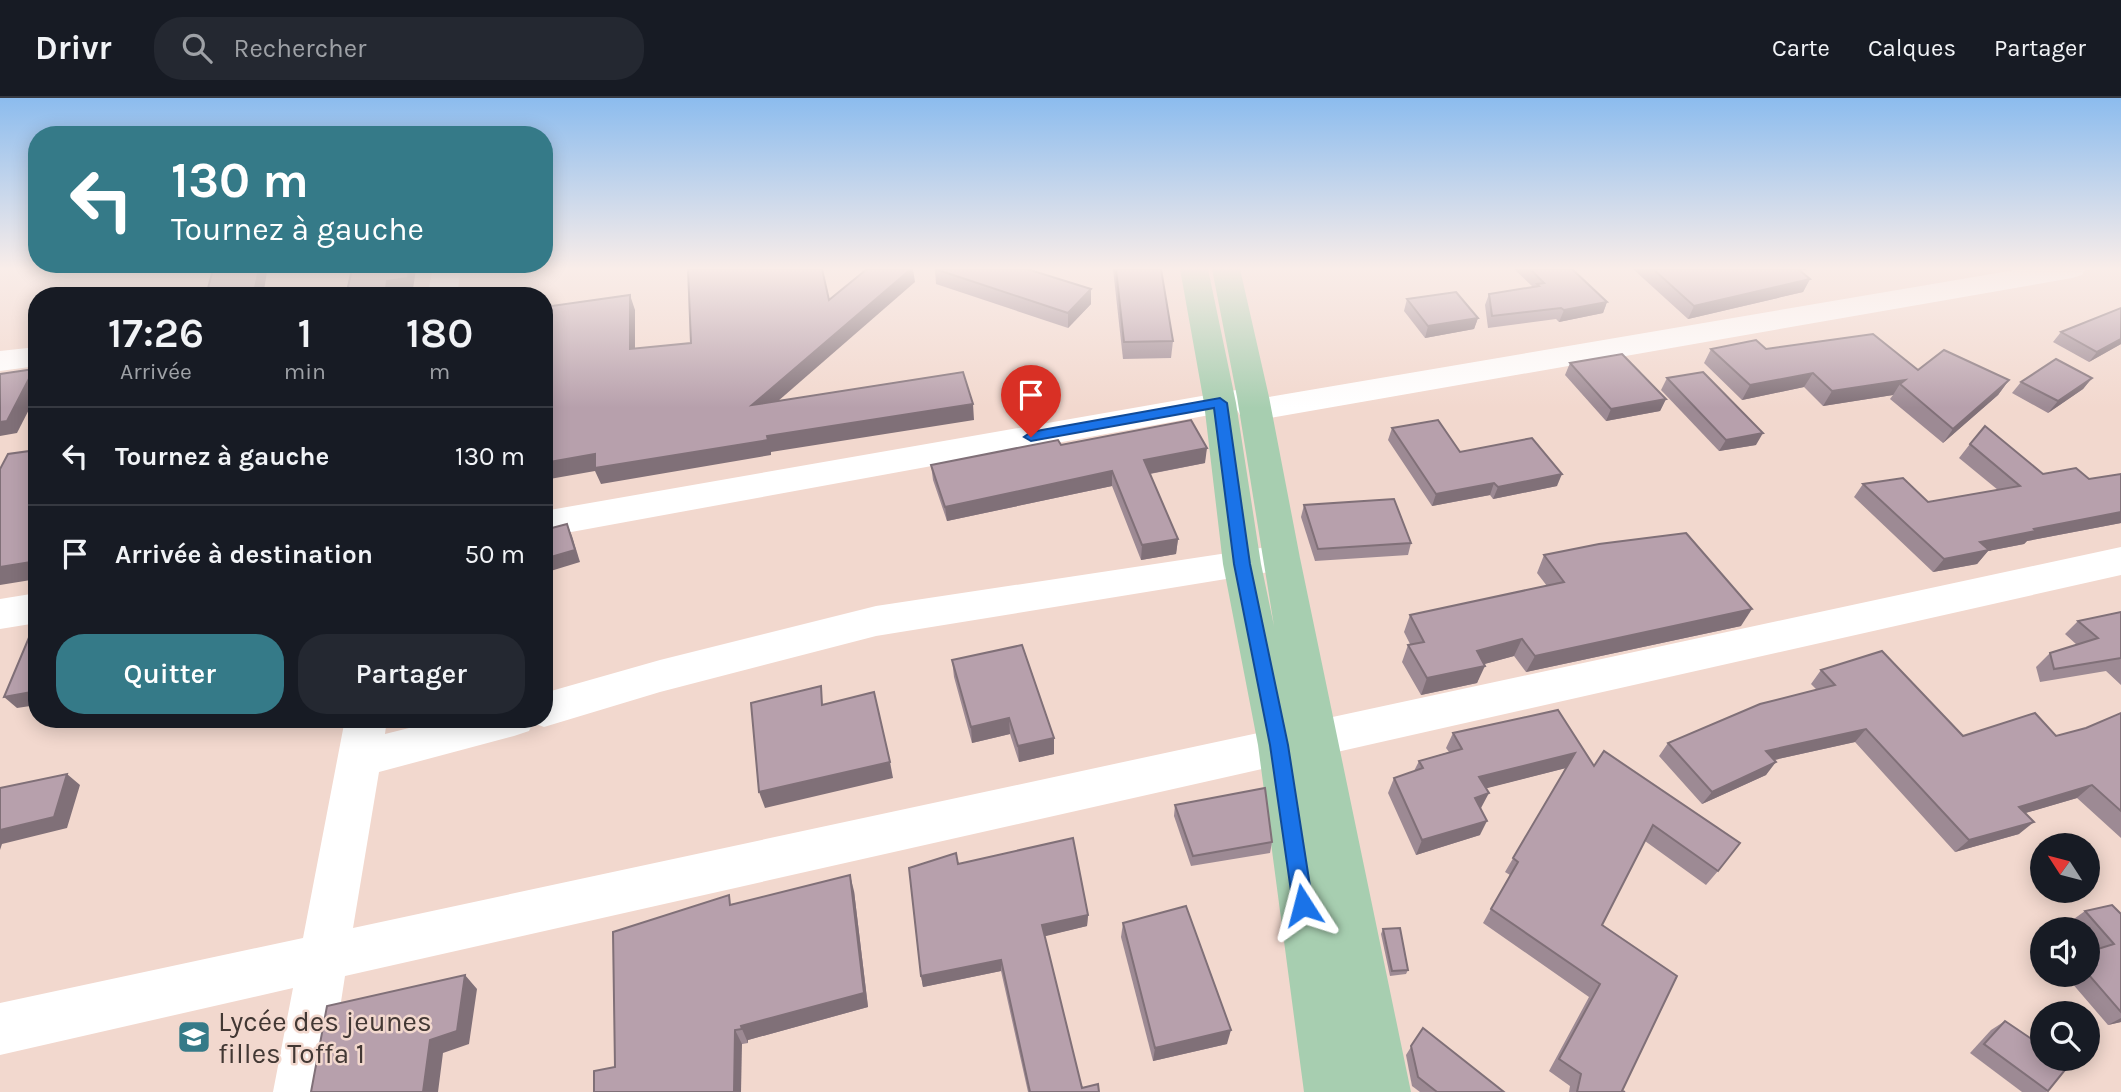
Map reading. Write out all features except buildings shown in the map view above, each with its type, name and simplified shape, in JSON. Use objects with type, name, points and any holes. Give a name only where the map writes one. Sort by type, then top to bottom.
[{"type":"main road","points":[[1211,315],[1242,403]]},
{"type":"main road","points":[[1232,315],[1261,561],[1298,741],[1384,1092]]},
{"type":"main road","points":[[1298,741],[1331,1092]]},
{"type":"street","points":[[553,522],[1242,403],[1784,315]]},
{"type":"street","points":[[0,361],[28,357]]},
{"type":"street","points":[[553,707],[660,676],[876,621],[1261,561]]},
{"type":"street","points":[[0,1029],[2121,561]]},
{"type":"street","points":[[0,614],[28,609]]},
{"type":"street","points":[[300,1092],[363,739],[446,728]]},
{"type":"place","name":"Lycée des jeunes filles Toffa 1","points":[[194,1037]]},
{"type":"route","points":[[1031,437],[1220,403],[1242,564],[1279,745],[1303,905]]}]
